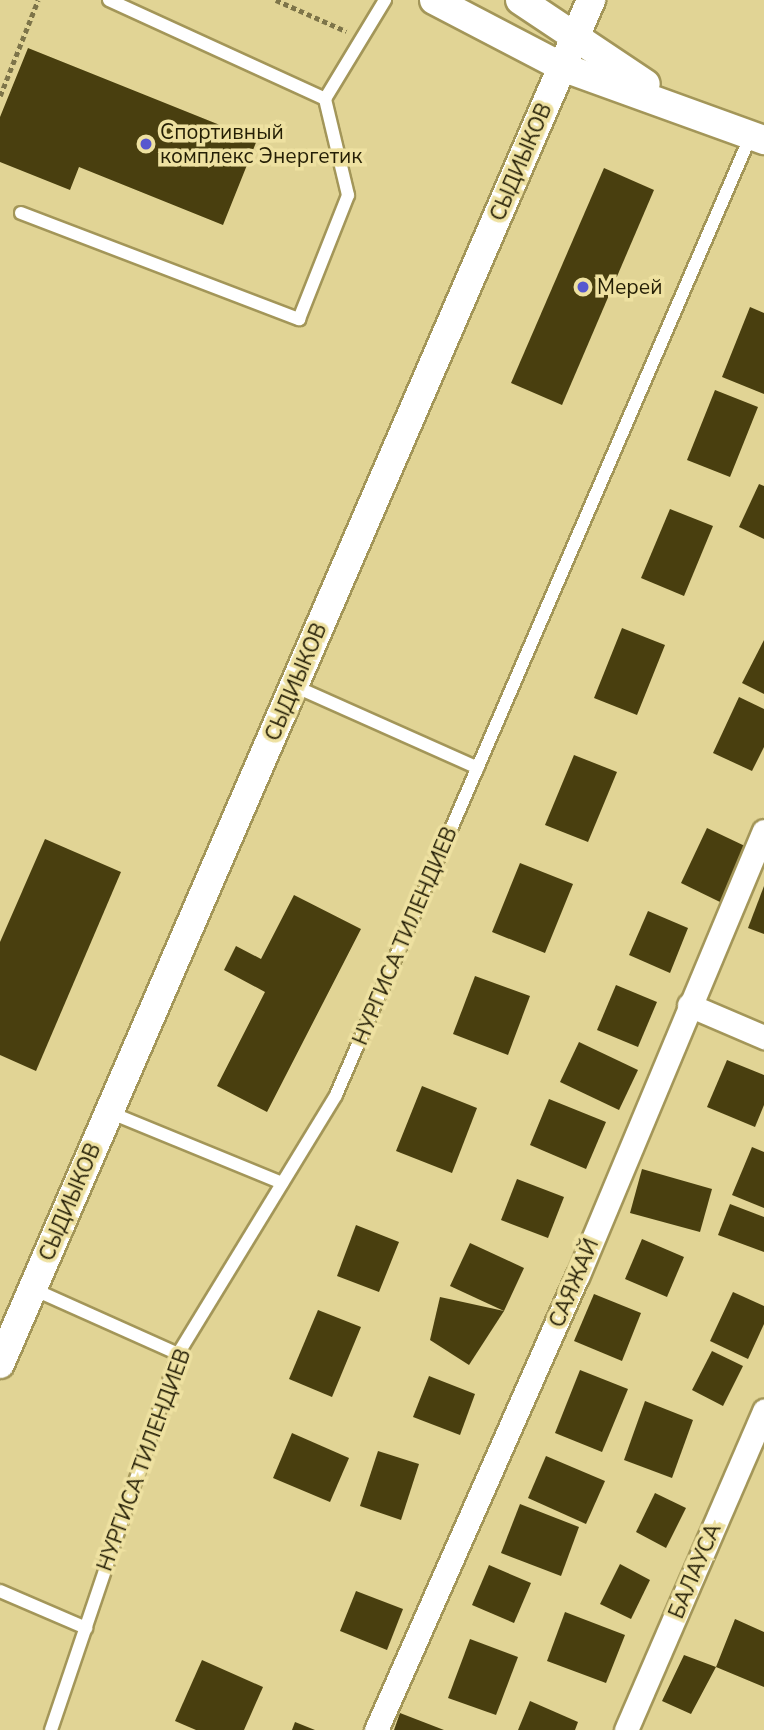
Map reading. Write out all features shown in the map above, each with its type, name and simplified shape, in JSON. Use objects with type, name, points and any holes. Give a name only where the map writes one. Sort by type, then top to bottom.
[{"type":"street","points":[[434,0],[562,67],[758,137]]},
{"type":"street","points":[[520,0],[576,35],[640,81],[723,123]]},
{"type":"street","name":"СЫДИЫКОВ","points":[[0,1364],[591,0]]},
{"type":"street","name":"САЯЖАЙ","points":[[376,1730],[578,1275],[764,831]]},
{"type":"street","points":[[689,1005],[764,1037]]},
{"type":"street","name":"БАЛАУСА","points":[[626,1730],[764,1411]]},
{"type":"lane","points":[[109,0],[325,99]]},
{"type":"lane","points":[[21,213],[299,319],[348,195],[325,99],[385,0]]},
{"type":"lane","name":"НУРГИСА ТИЛЕНДИЕВ","points":[[51,1730],[178,1354],[336,1096],[478,768],[758,137]]},
{"type":"lane","points":[[294,685],[478,768]]},
{"type":"lane","points":[[109,1112],[282,1183]]},
{"type":"lane","points":[[33,1289],[178,1354]]},
{"type":"lane","points":[[0,1591],[86,1628]]},
{"type":"path","points":[[0,96],[38,0]]},
{"type":"path","points":[[276,0],[363,39]]},
{"type":"building","points":[[28,48],[257,140],[223,225],[79,167],[70,190],[0,162],[0,117]]},
{"type":"building","name":"Мерей","points":[[604,168],[654,190],[562,405],[511,383]]},
{"type":"building","points":[[750,307],[764,313],[764,394],[722,377]]},
{"type":"building","points":[[715,390],[758,407],[730,477],[687,460]]},
{"type":"building","points":[[759,484],[764,486],[764,539],[739,527]]},
{"type":"building","points":[[670,509],[713,526],[684,596],[641,578]]},
{"type":"building","points":[[622,628],[665,645],[637,715],[594,698]]},
{"type":"building","points":[[764,640],[764,694],[742,683]]},
{"type":"building","points":[[739,697],[764,709],[764,747],[752,771],[713,753]]},
{"type":"building","points":[[574,755],[617,772],[588,842],[545,825]]},
{"type":"building","points":[[707,828],[747,847],[720,902],[681,883]]},
{"type":"building","points":[[45,839],[121,872],[36,1071],[0,1055],[0,942]]},
{"type":"building","points":[[520,863],[573,884],[545,953],[492,932]]},
{"type":"building","points":[[764,886],[764,934],[748,928]]},
{"type":"building","points":[[294,895],[361,929],[267,1112],[217,1086],[265,992],[224,970],[236,946],[261,959]]},
{"type":"building","points":[[648,911],[688,928],[670,973],[629,955]]},
{"type":"building","points":[[475,976],[530,996],[508,1055],[453,1034]]},
{"type":"building","points":[[616,985],[657,1002],[638,1047],[597,1030]]},
{"type":"building","points":[[579,1042],[638,1070],[619,1110],[560,1082]]},
{"type":"building","points":[[727,1060],[764,1075],[764,1105],[755,1127],[707,1107]]},
{"type":"building","points":[[422,1086],[477,1108],[452,1173],[396,1151]]},
{"type":"building","points":[[549,1099],[606,1122],[586,1169],[530,1145]]},
{"type":"building","points":[[752,1147],[764,1152],[764,1208],[732,1195]]},
{"type":"building","points":[[642,1169],[712,1189],[700,1232],[630,1213]]},
{"type":"building","points":[[517,1179],[564,1197],[548,1238],[501,1220]]},
{"type":"building","points":[[730,1204],[764,1217],[764,1252],[718,1235]]},
{"type":"building","points":[[356,1225],[399,1242],[379,1292],[337,1276]]},
{"type":"building","points":[[642,1239],[684,1257],[667,1297],[625,1279]]},
{"type":"building","points":[[470,1243],[524,1268],[504,1311],[450,1286]]},
{"type":"building","points":[[733,1292],[764,1306],[764,1324],[748,1359],[710,1341]]},
{"type":"building","points":[[594,1294],[641,1313],[622,1361],[574,1341]]},
{"type":"building","points":[[440,1297],[504,1311],[469,1365],[430,1340]]},
{"type":"building","points":[[318,1310],[361,1327],[332,1397],[289,1379]]},
{"type":"building","points":[[712,1351],[743,1366],[723,1406],[692,1390]]},
{"type":"building","points":[[580,1370],[628,1389],[602,1452],[555,1433]]},
{"type":"building","points":[[429,1376],[475,1394],[460,1435],[413,1417]]},
{"type":"building","points":[[645,1401],[693,1420],[672,1478],[624,1460]]},
{"type":"building","points":[[292,1433],[349,1458],[330,1502],[273,1478]]},
{"type":"building","points":[[378,1451],[419,1464],[401,1520],[360,1506]]},
{"type":"building","points":[[546,1456],[605,1481],[586,1524],[528,1498]]},
{"type":"building","points":[[655,1493],[686,1508],[666,1548],[636,1532]]},
{"type":"building","points":[[520,1504],[579,1527],[561,1576],[501,1553]]},
{"type":"building","points":[[620,1564],[650,1580],[631,1619],[600,1604]]},
{"type":"building","points":[[489,1565],[531,1583],[514,1623],[472,1605]]},
{"type":"building","points":[[356,1591],[403,1609],[387,1650],[340,1631]]},
{"type":"building","points":[[565,1612],[625,1635],[606,1683],[547,1661]]},
{"type":"building","points":[[735,1619],[764,1632],[764,1687],[716,1667]]},
{"type":"building","points":[[470,1639],[518,1657],[496,1715],[448,1698]]},
{"type":"building","points":[[684,1655],[716,1667],[691,1714],[662,1701]]},
{"type":"building","points":[[202,1660],[263,1687],[244,1730],[196,1730],[175,1721]]},
{"type":"building","points":[[530,1701],[578,1722],[575,1730],[518,1730]]},
{"type":"building","points":[[400,1713],[444,1730],[394,1730]]},
{"type":"building","points":[[295,1722],[315,1730],[292,1730]]},
{"type":"place","name":"Спортивный комплекс Энергетик","points":[[146,144]]},
{"type":"place","name":"Мерей","points":[[583,287]]}]
